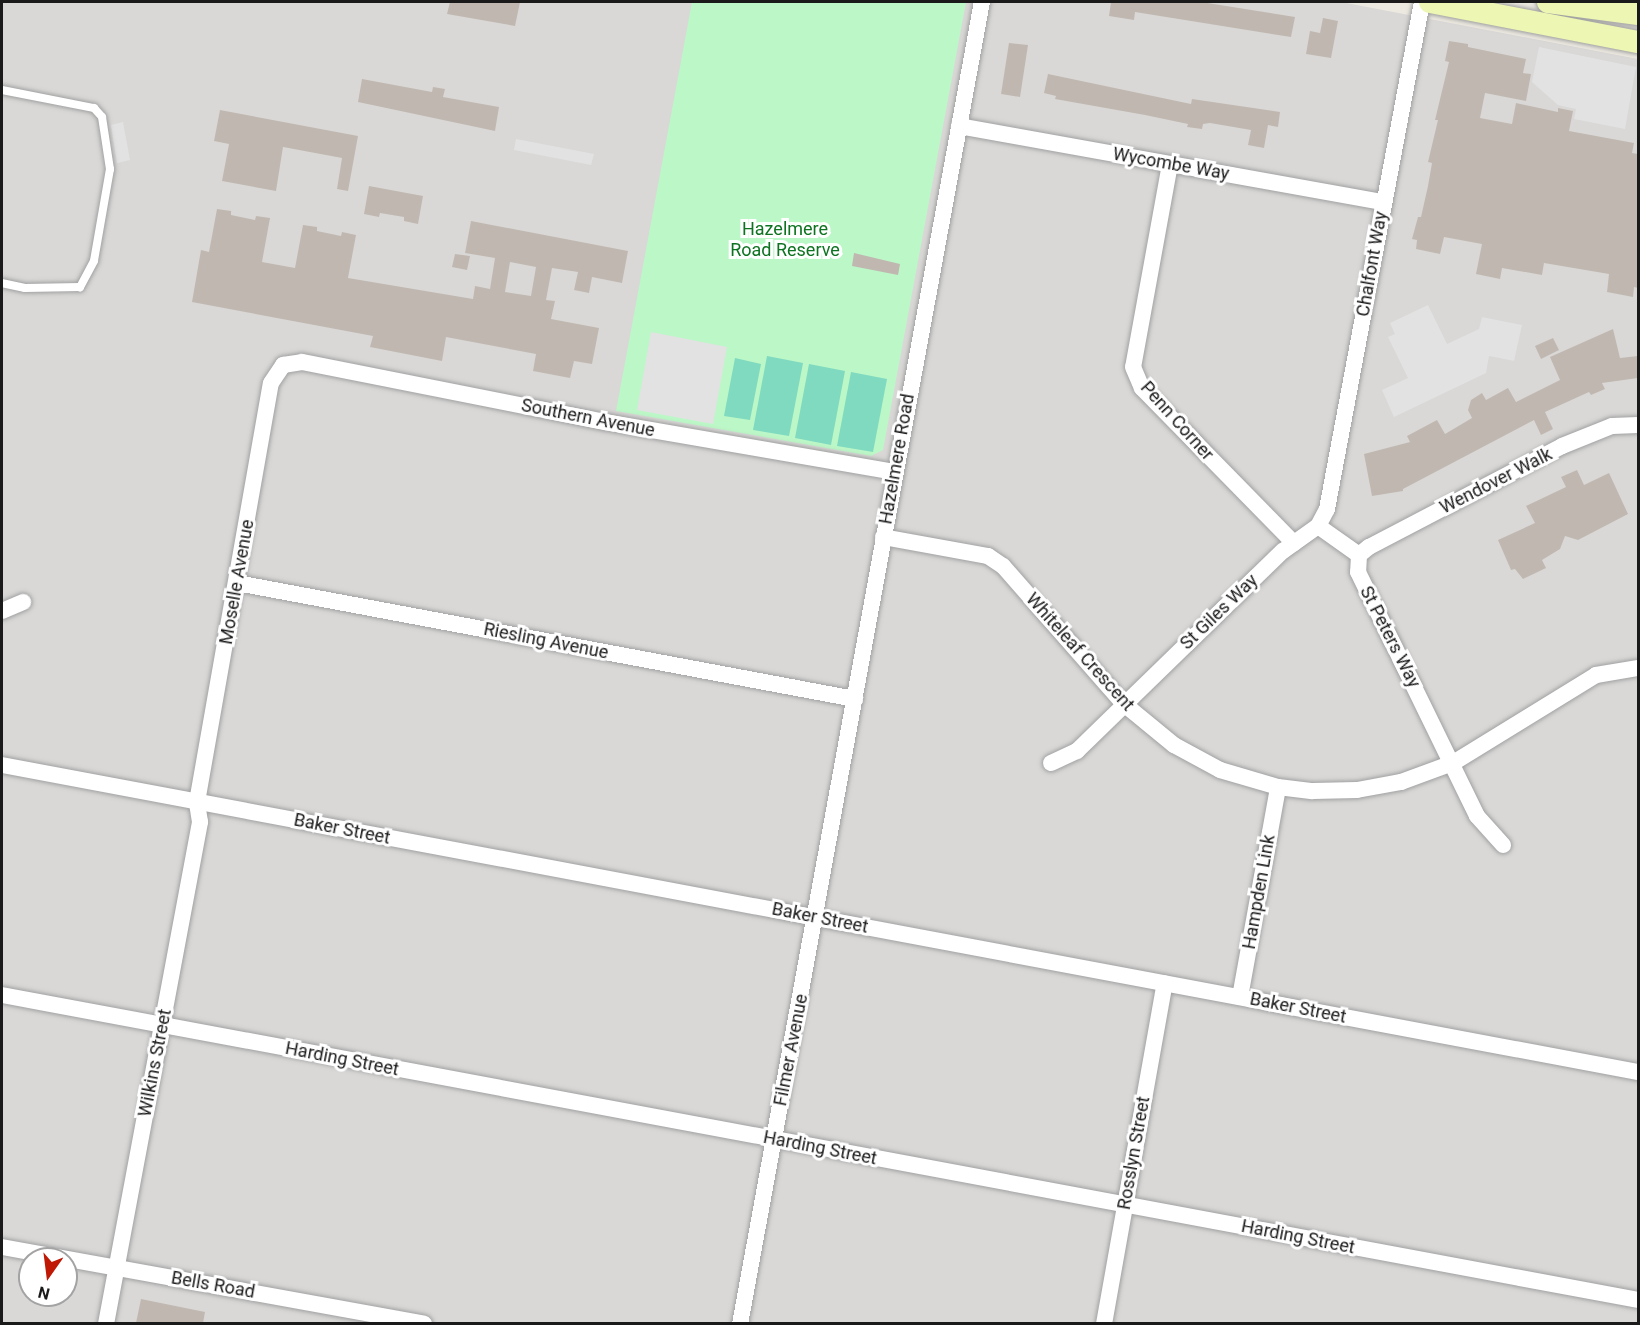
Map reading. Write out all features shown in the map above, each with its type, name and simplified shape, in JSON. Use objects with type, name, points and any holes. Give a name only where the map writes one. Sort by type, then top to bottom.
[{"type":"main road","points":[[1430,2],[1638,42]]},
{"type":"main road","points":[[1548,2],[1638,14]]},
{"type":"street","name":"Hazelmere Road","points":[[816,917],[883,537],[982,2]]},
{"type":"street","name":"Chalfont Way","points":[[1318,526],[1327,509],[1422,2]]},
{"type":"street","name":"Wycombe Way","points":[[959,126],[1383,202]]},
{"type":"street","name":"Penn Corner","points":[[1170,164],[1133,367],[1142,388],[1294,543]]},
{"type":"street","name":"Southern Avenue","points":[[283,365],[302,362],[604,422],[895,472]]},
{"type":"street","name":"Moselle Avenue","points":[[197,802],[271,383],[283,365]]},
{"type":"street","name":"Wendover Walk","points":[[1359,555],[1369,547],[1562,446],[1612,426],[1638,425]]},
{"type":"street","name":"St Giles Way","points":[[1051,764],[1077,751],[1294,543],[1318,526]]},
{"type":"street","points":[[1318,526],[1359,555]]},
{"type":"street","name":"Whiteleaf Crescent","points":[[883,537],[988,556],[1003,566],[1124,704],[1174,745],[1220,770],[1278,787],[1313,791],[1358,790],[1401,782],[1453,763],[1596,675],[1638,668]]},
{"type":"street","name":"St Peters Way","points":[[1359,555],[1358,572],[1478,816],[1503,845]]},
{"type":"street","name":"Riesling Avenue","points":[[237,583],[855,699]]},
{"type":"street","points":[[2,611],[22,602]]},
{"type":"street","name":"Baker Street","points":[[2,765],[1638,1072]]},
{"type":"street","name":"Hampden Link","points":[[1240,997],[1278,787]]},
{"type":"street","name":"Wilkins Street","points":[[106,1323],[200,822],[197,802]]},
{"type":"street","name":"Filmer Avenue","points":[[740,1323],[816,917]]},
{"type":"street","name":"Rosslyn Street","points":[[1104,1323],[1165,983]]},
{"type":"street","name":"Harding Street","points":[[2,995],[1638,1300]]},
{"type":"street","name":"Bells Road","points":[[2,1246],[424,1323]]},
{"type":"lane","points":[[2,90],[94,108],[102,117],[110,169],[94,261],[80,287],[25,288],[2,283]]},
{"type":"shaded area","points":[[2,2],[1341,2],[1638,59],[1638,1323],[2,1324]]},
{"type":"shaded area","points":[[1539,47],[1636,67],[1625,129],[1574,119],[1576,109],[1558,105],[1532,82]]},
{"type":"shaded area","points":[[123,122],[130,160],[117,163],[111,125]]},
{"type":"shaded area","points":[[516,139],[594,154],[591,165],[514,150]]},
{"type":"shaded area","points":[[1428,305],[1447,344],[1479,329],[1482,317],[1522,325],[1514,361],[1489,356],[1486,373],[1394,417],[1382,390],[1408,378],[1388,337],[1395,334],[1390,323]]},
{"type":"shaded area","points":[[651,332],[727,347],[713,424],[637,410]]},
{"type":"green space","name":"Hazelmere Road Reserve","points":[[692,2],[966,2],[883,450],[871,456],[616,411]]},
{"type":"green space","points":[[767,356],[803,363],[789,436],[753,430]]},
{"type":"green space","points":[[735,358],[761,364],[750,420],[724,416]]},
{"type":"green space","points":[[809,364],[845,371],[831,445],[795,438]]},
{"type":"green space","points":[[851,372],[887,379],[873,452],[837,446]]},
{"type":"building","points":[[450,2],[520,2],[515,26],[447,14]]},
{"type":"building","points":[[1111,2],[1201,2],[1295,17],[1291,37],[1135,12],[1134,20],[1109,16]]},
{"type":"building","points":[[1323,18],[1338,21],[1331,58],[1306,54],[1310,31],[1320,33]]},
{"type":"building","points":[[1449,41],[1526,59],[1523,73],[1531,74],[1526,101],[1485,93],[1480,118],[1512,124],[1516,103],[1558,112],[1558,108],[1573,111],[1569,131],[1634,143],[1632,153],[1638,154],[1638,288],[1634,287],[1633,297],[1607,292],[1609,274],[1544,263],[1542,275],[1502,268],[1500,279],[1476,274],[1482,244],[1444,237],[1440,254],[1416,249],[1417,240],[1412,239],[1418,217],[1421,217],[1428,186],[1432,163],[1428,162],[1449,62],[1445,61]]},
{"type":"building","points":[[1009,43],[1028,45],[1020,97],[1001,94]]},
{"type":"building","points":[[1048,74],[1191,104],[1192,99],[1280,112],[1278,127],[1268,125],[1264,148],[1248,145],[1251,130],[1210,123],[1203,124],[1202,129],[1187,127],[1188,124],[1055,99],[1056,96],[1044,93]]},
{"type":"building","points":[[362,79],[432,92],[433,87],[445,89],[443,97],[499,107],[495,131],[358,102]]},
{"type":"building","points":[[220,110],[358,136],[348,191],[337,189],[342,158],[283,147],[276,191],[222,181],[229,144],[214,141]]},
{"type":"building","points":[[369,186],[423,196],[418,224],[404,221],[404,217],[380,213],[379,217],[364,214]]},
{"type":"building","points":[[217,209],[231,211],[231,215],[255,220],[256,216],[270,218],[262,262],[295,268],[303,225],[317,227],[317,231],[341,236],[342,232],[356,235],[348,278],[473,299],[475,286],[490,289],[495,258],[465,253],[471,221],[628,251],[622,283],[592,277],[589,293],[574,290],[578,272],[552,268],[546,300],[555,301],[551,319],[599,328],[592,364],[574,361],[570,378],[533,371],[536,354],[446,337],[442,361],[370,347],[373,336],[192,302],[201,250],[209,252]],"holes":[[[510,262],[536,267],[531,296],[505,292]]]},
{"type":"building","points":[[854,253],[900,264],[898,275],[852,266]]},
{"type":"building","points":[[455,254],[470,256],[467,270],[452,267]]},
{"type":"building","points":[[1613,329],[1620,358],[1638,356],[1638,378],[1602,383],[1605,389],[1591,395],[1589,392],[1545,412],[1553,429],[1541,435],[1534,420],[1403,491],[1372,496],[1364,454],[1410,442],[1407,436],[1437,420],[1445,434],[1472,418],[1468,410],[1471,400],[1482,393],[1486,400],[1508,388],[1516,402],[1560,380],[1550,357]]},
{"type":"building","points":[[1553,338],[1559,350],[1541,359],[1535,346]]},
{"type":"building","points":[[1577,470],[1584,485],[1609,473],[1628,514],[1578,540],[1565,536],[1560,549],[1542,560],[1546,568],[1523,579],[1515,569],[1511,570],[1498,540],[1535,523],[1526,506],[1566,487],[1561,477]]},
{"type":"building","points":[[141,1299],[205,1312],[203,1323],[136,1323]]}]
